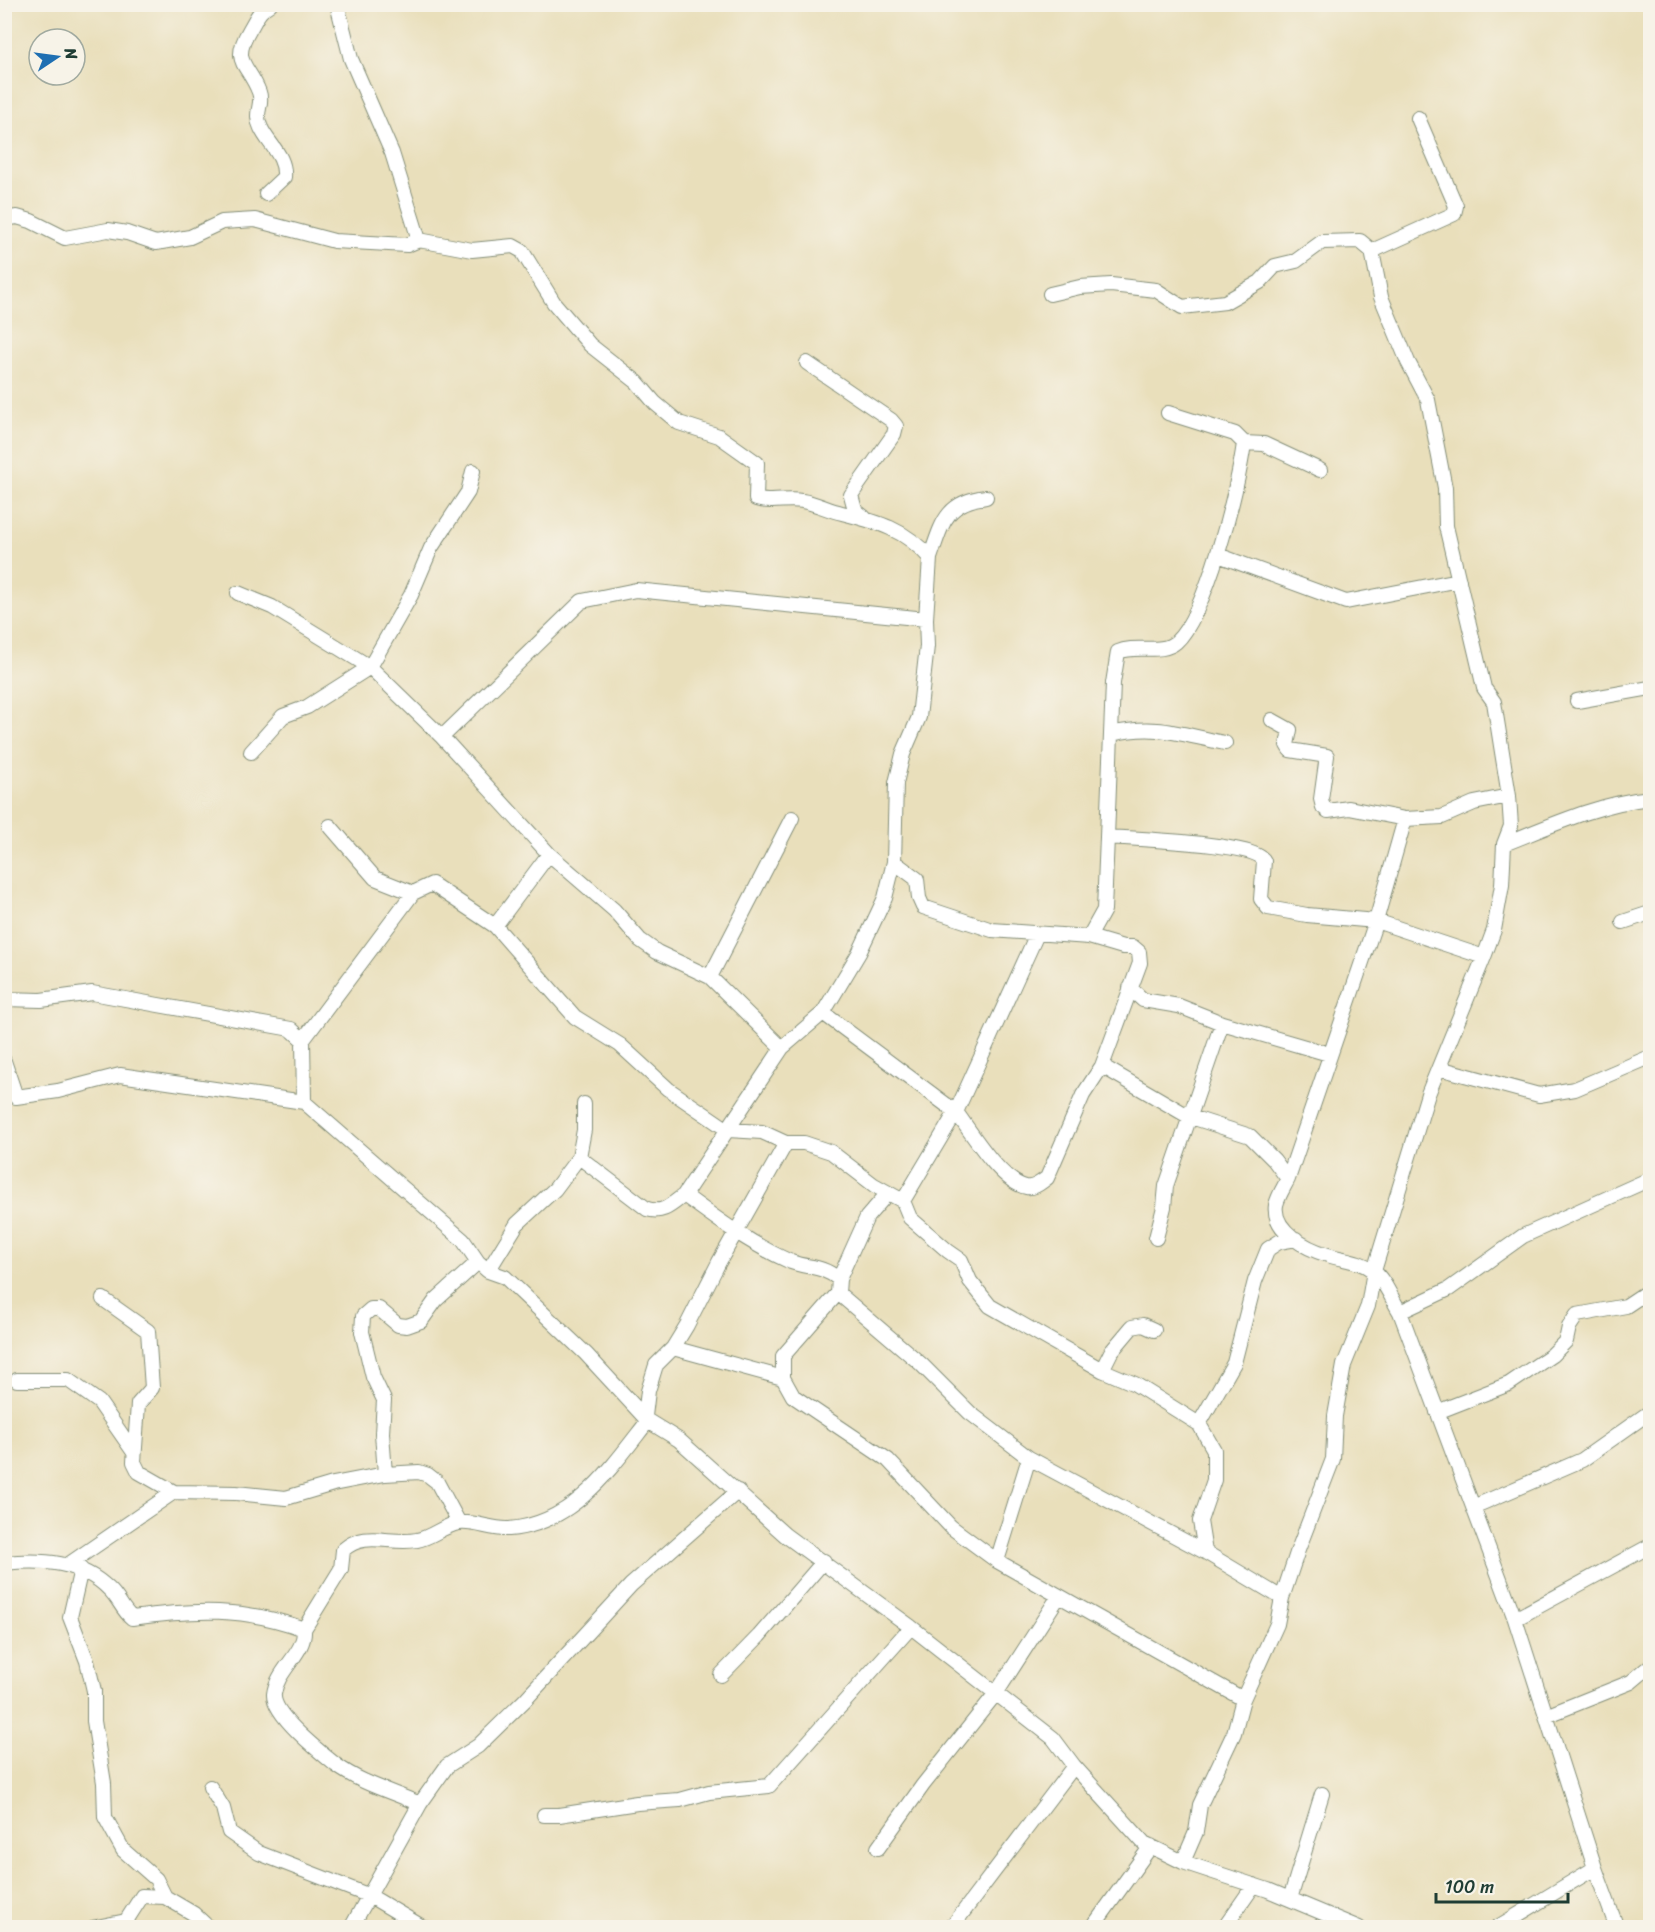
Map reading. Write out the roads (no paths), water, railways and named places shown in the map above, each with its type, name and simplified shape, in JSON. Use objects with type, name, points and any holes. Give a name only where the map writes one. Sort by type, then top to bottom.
[{"type":"street","points":[[266,194],[284,177],[285,170],[272,142],[262,132],[256,118],[259,92],[241,54],[241,44],[258,14],[270,4]]},
{"type":"street","points":[[337,4],[351,59],[392,153],[419,240]]},
{"type":"street","points":[[1372,250],[1454,214],[1456,206],[1418,118]]},
{"type":"street","points":[[4,219],[17,218],[31,221],[64,238],[108,231],[127,233],[156,243],[190,237],[222,222],[255,220],[334,241],[407,245],[419,240],[472,250],[513,246],[522,251],[554,303],[590,345],[638,382],[656,403],[679,423],[719,436],[757,464],[756,498],[801,500],[840,513],[864,517],[897,531],[920,547],[930,558]]},
{"type":"street","points":[[1050,294],[1080,287],[1111,285],[1156,290],[1182,307],[1225,302],[1260,282],[1275,266],[1296,261],[1322,242],[1360,241],[1372,250],[1381,297],[1408,362],[1428,400],[1445,488],[1446,526],[1484,688],[1494,702],[1509,796],[1511,826],[1504,844],[1502,885],[1494,930],[1438,1068],[1374,1271],[1368,1306],[1344,1365],[1335,1416],[1333,1459],[1282,1598],[1277,1624],[1243,1699],[1234,1733],[1200,1805],[1196,1832],[1183,1862]]},
{"type":"street","points":[[807,363],[891,420],[896,426],[894,434],[851,495],[855,510],[864,517]]},
{"type":"street","points":[[1168,413],[1235,434],[1244,443],[1264,444],[1320,470]]},
{"type":"street","points":[[1089,937],[1104,910],[1113,683],[1118,652],[1125,649],[1161,648],[1176,642],[1192,619],[1218,555],[1244,443]]},
{"type":"street","points":[[251,752],[283,717],[307,707],[370,667],[411,595],[431,548],[468,492],[473,471]]},
{"type":"street","points":[[579,1157],[647,1209],[656,1212],[666,1209],[684,1195],[782,1048],[823,1013],[859,953],[885,898],[894,862],[896,783],[903,754],[919,717],[927,646],[926,619],[930,558],[943,520],[967,500],[986,498]]},
{"type":"street","points":[[1218,555],[1346,602],[1459,580]]},
{"type":"street","points":[[442,737],[582,601],[636,590],[926,619]]},
{"type":"street","points":[[238,593],[272,607],[370,667],[442,737],[549,854],[614,910],[640,940],[657,952],[710,977],[782,1048]]},
{"type":"street","points":[[1577,702],[1650,688]]},
{"type":"street","points":[[1272,720],[1290,730],[1287,745],[1290,750],[1327,756],[1321,799],[1323,807],[1328,811],[1349,808],[1405,819],[1442,817],[1474,803],[1509,796]]},
{"type":"street","points":[[1112,734],[1132,729],[1181,731],[1225,743]]},
{"type":"street","points":[[1504,844],[1559,822],[1634,800],[1650,798]]},
{"type":"street","points":[[710,977],[792,818]]},
{"type":"street","points":[[1405,819],[1376,921],[1288,1179],[1276,1203],[1276,1215],[1280,1227],[1296,1239],[1327,1255],[1358,1262],[1374,1271],[1400,1312],[1515,1619],[1594,1868],[1617,1928]]},
{"type":"street","points":[[330,826],[375,878],[413,893]]},
{"type":"street","points":[[1107,837],[1227,846],[1257,854],[1264,861],[1261,899],[1268,908],[1307,915],[1376,921],[1484,957]]},
{"type":"street","points":[[495,926],[549,854]]},
{"type":"street","points":[[823,1013],[956,1112],[1006,1176],[1027,1187],[1037,1185],[1047,1178],[1083,1095],[1102,1066],[1140,963],[1139,952],[1133,947],[1123,947],[1089,937],[992,930],[923,907],[919,898],[917,879],[894,862]]},
{"type":"street","points":[[304,1102],[303,1040],[413,893],[432,884],[495,926],[575,1017],[620,1045],[668,1089],[728,1130],[762,1132]]},
{"type":"street","points":[[1623,922],[1650,913]]},
{"type":"street","points":[[903,1201],[956,1112],[1037,934]]},
{"type":"street","points":[[1130,988],[1143,1000],[1179,1006],[1222,1023],[1329,1054]]},
{"type":"street","points":[[4,999],[41,1000],[92,993],[291,1029],[303,1040]]},
{"type":"street","points":[[1156,1238],[1164,1207],[1166,1186],[1188,1116],[1222,1023]]},
{"type":"street","points":[[1438,1068],[1539,1095],[1575,1089],[1650,1057]]},
{"type":"street","points":[[4,1061],[10,1099],[58,1091],[120,1075],[304,1102],[463,1240],[483,1266],[505,1277],[586,1354],[647,1419],[679,1440],[785,1535],[824,1561],[997,1692],[1053,1738],[1074,1766],[1144,1843],[1183,1862],[1254,1885],[1357,1927]]},
{"type":"street","points":[[1102,1066],[1188,1116],[1250,1136],[1274,1160],[1288,1179]]},
{"type":"street","points":[[385,1474],[382,1433],[384,1400],[373,1377],[362,1332],[363,1316],[371,1309],[379,1309],[398,1324],[407,1326],[421,1322],[436,1300],[483,1266],[517,1224],[555,1189],[579,1157],[584,1130],[584,1104]]},
{"type":"street","points":[[740,1113],[762,1132],[786,1143],[804,1143],[831,1152],[888,1193],[903,1201],[910,1218],[961,1260],[970,1281],[990,1306],[1102,1370],[1135,1384],[1199,1424],[1214,1450],[1214,1480],[1200,1521],[1205,1552]]},
{"type":"street","points":[[420,1804],[337,1765],[286,1722],[277,1708],[274,1695],[276,1689],[285,1668],[305,1638],[304,1629],[341,1569],[343,1550],[351,1543],[366,1538],[417,1540],[459,1523],[508,1529],[549,1519],[578,1503],[596,1486],[647,1419],[648,1391],[656,1365],[673,1348],[786,1143]]},
{"type":"street","points":[[1400,1312],[1449,1289],[1523,1236],[1650,1179]]},
{"type":"street","points":[[888,1193],[867,1217],[839,1279],[837,1293],[783,1356],[783,1378],[793,1396],[888,1460],[951,1527],[997,1561],[1243,1699]]},
{"type":"street","points":[[684,1195],[735,1233],[794,1263],[826,1269],[839,1279]]},
{"type":"street","points":[[1199,1424],[1234,1363],[1255,1281],[1268,1249],[1279,1242],[1296,1239]]},
{"type":"street","points":[[1437,1412],[1509,1384],[1552,1355],[1566,1341],[1569,1327],[1577,1315],[1626,1306],[1650,1290]]},
{"type":"street","points":[[837,1293],[921,1364],[970,1413],[1029,1458],[1205,1552],[1282,1598]]},
{"type":"street","points":[[103,1299],[148,1331],[152,1388],[138,1404],[133,1450],[134,1462],[139,1472],[174,1492],[236,1493],[286,1498],[333,1484],[385,1474],[407,1472],[428,1475],[437,1482],[459,1523]]},
{"type":"street","points":[[1102,1370],[1111,1352],[1132,1327],[1143,1325],[1154,1330]]},
{"type":"street","points":[[673,1348],[783,1378]]},
{"type":"street","points":[[17,1380],[68,1380],[99,1402],[133,1450]]},
{"type":"street","points":[[1473,1507],[1582,1460],[1650,1412]]},
{"type":"street","points":[[997,1561],[1029,1458]]},
{"type":"street","points":[[351,1928],[420,1804],[447,1766],[478,1746],[630,1585],[738,1491]]},
{"type":"street","points":[[165,1897],[156,1879],[123,1850],[105,1816],[104,1783],[94,1721],[94,1691],[87,1661],[70,1617],[75,1567],[174,1492]]},
{"type":"street","points":[[1515,1619],[1650,1546]]},
{"type":"street","points":[[721,1675],[759,1636],[824,1561]]},
{"type":"street","points":[[4,1563],[75,1567],[109,1589],[123,1611],[132,1618],[203,1610],[236,1611],[279,1620],[304,1629]]},
{"type":"street","points":[[878,1848],[923,1785],[997,1692],[1059,1596]]},
{"type":"street","points":[[544,1815],[680,1800],[710,1792],[769,1786],[911,1627]]},
{"type":"street","points":[[1546,1716],[1631,1682],[1650,1666]]},
{"type":"street","points":[[951,1928],[1074,1766]]},
{"type":"street","points":[[210,1787],[223,1808],[229,1832],[260,1853],[370,1896],[424,1928]]},
{"type":"street","points":[[1290,1899],[1322,1794]]},
{"type":"street","points":[[1092,1928],[1151,1846]]},
{"type":"street","points":[[1496,1928],[1594,1868]]},
{"type":"street","points":[[1224,1928],[1254,1885]]},
{"type":"street","points":[[92,1928],[126,1921],[142,1896],[165,1897],[194,1914],[209,1928]]}]
